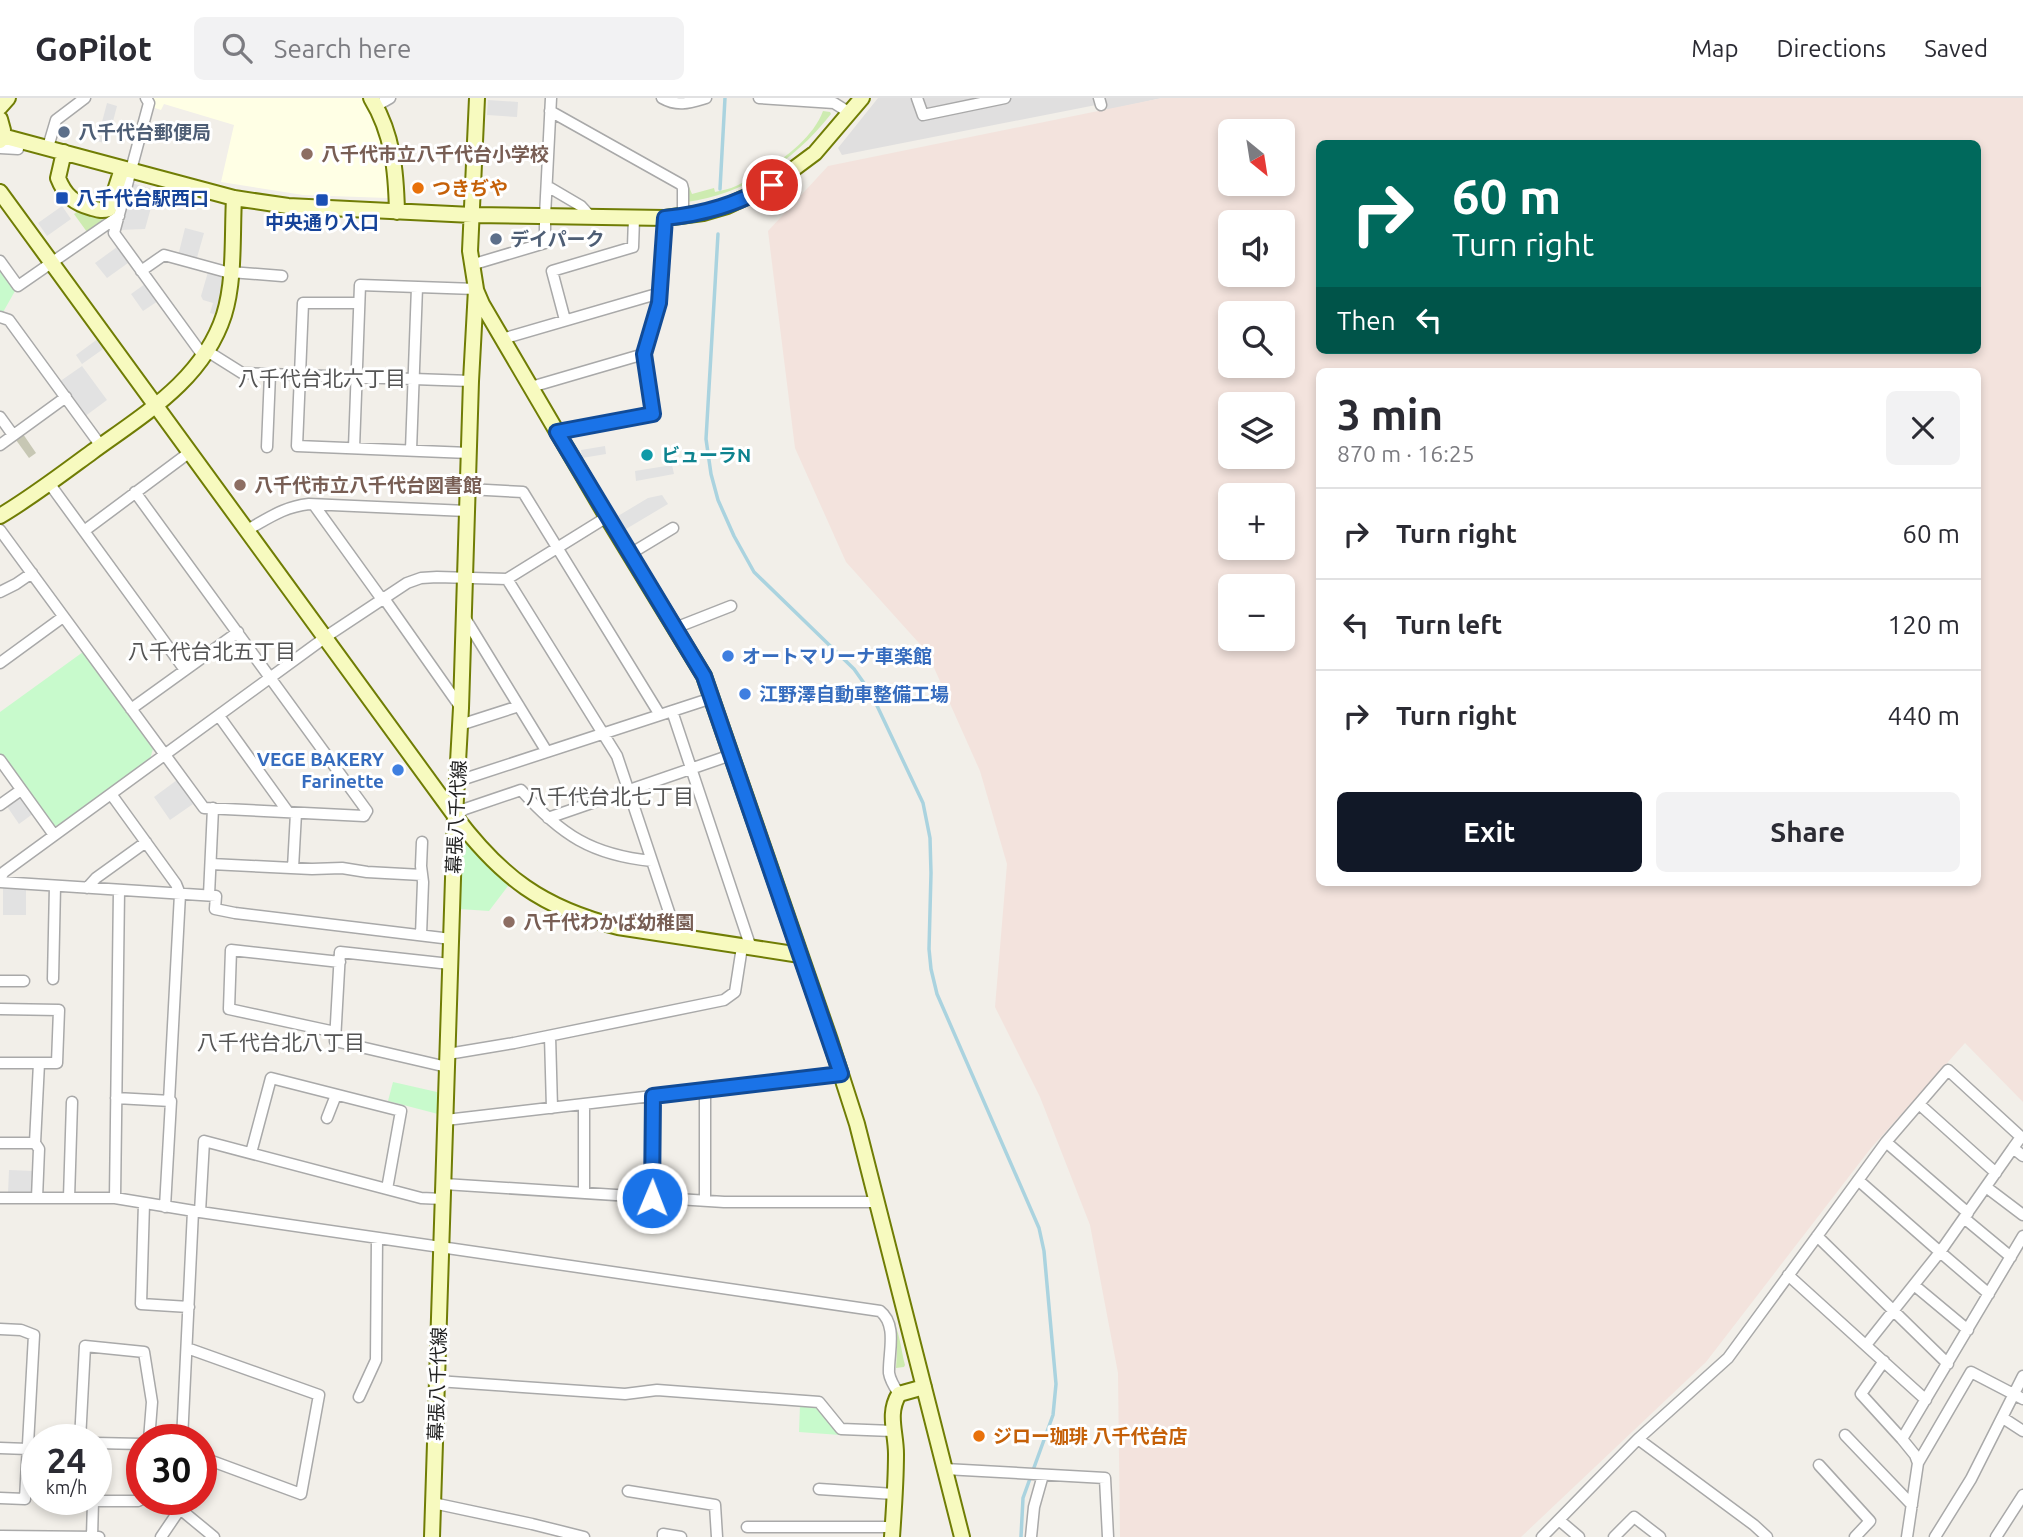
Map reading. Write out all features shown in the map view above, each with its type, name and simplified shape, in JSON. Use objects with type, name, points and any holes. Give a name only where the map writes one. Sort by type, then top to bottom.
[{"type":"street","points":[[0,107],[8,98]]},
{"type":"street","points":[[48,148],[56,120],[85,98]]},
{"type":"street","points":[[64,152],[58,178],[72,200],[102,211],[109,209],[126,170],[149,103],[146,98]]},
{"type":"street","points":[[390,98],[373,102],[391,143],[395,162],[397,212]]},
{"type":"street","name":"幕張八千代線","points":[[432,1537],[455,816],[476,289],[470,251],[477,98]]},
{"type":"street","points":[[471,265],[545,243],[551,98]]},
{"type":"street","points":[[662,98],[684,105],[706,98]]},
{"type":"street","points":[[759,98],[834,101],[850,113]]},
{"type":"street","points":[[1,142],[48,148],[234,198],[288,206],[472,215],[665,218],[720,208],[752,195],[793,170],[814,153],[862,98]]},
{"type":"street","points":[[917,98],[923,115],[1005,98]]},
{"type":"street","points":[[551,111],[681,185],[683,216]]},
{"type":"street","points":[[0,119],[1,142]]},
{"type":"street","points":[[1,142],[18,149]]},
{"type":"street","points":[[126,170],[114,233],[205,354],[242,373],[471,381]]},
{"type":"street","points":[[547,186],[581,206],[592,218]]},
{"type":"street","points":[[0,192],[455,816],[500,869],[536,895],[568,912],[594,921],[800,955]]},
{"type":"street","points":[[0,516],[101,446],[156,405],[192,373],[205,354],[223,316],[229,293],[234,198]]},
{"type":"street","points":[[0,261],[18,286],[119,216]]},
{"type":"street","points":[[565,320],[552,271],[633,247],[634,218]]},
{"type":"street","points":[[557,432],[653,414],[644,354],[660,293],[665,218]]},
{"type":"street","points":[[141,271],[164,255],[230,272],[282,276]]},
{"type":"street","points":[[354,448],[360,285],[476,289],[530,387],[704,676],[841,1074],[867,1160],[962,1537]]},
{"type":"street","points":[[411,450],[417,286]]},
{"type":"street","points":[[502,339],[660,293]]},
{"type":"street","points":[[359,303],[303,303],[298,446],[469,453]]},
{"type":"street","points":[[0,317],[9,320],[101,446]]},
{"type":"street","points":[[530,387],[644,354]]},
{"type":"street","points":[[267,447],[270,374]]},
{"type":"street","points":[[0,445],[66,397]]},
{"type":"street","points":[[0,417],[13,435]]},
{"type":"street","points":[[84,531],[190,452]]},
{"type":"street","points":[[49,483],[185,670]]},
{"type":"street","points":[[468,489],[523,492],[660,715]]},
{"type":"street","points":[[0,530],[204,808],[364,816],[367,811],[135,492]]},
{"type":"street","points":[[314,505],[461,708]]},
{"type":"street","points":[[247,530],[279,511],[294,506],[467,511]]},
{"type":"street","points":[[451,939],[235,913],[215,909],[216,895],[55,886],[0,880],[4,872],[54,835],[325,638],[407,583],[421,578],[507,579],[607,517]]},
{"type":"street","points":[[630,554],[673,528]]},
{"type":"street","points":[[0,592],[32,573]]},
{"type":"street","points":[[507,579],[617,756],[677,936]]},
{"type":"street","points":[[675,628],[731,606]]},
{"type":"street","points":[[463,615],[547,752]]},
{"type":"street","points":[[0,663],[63,617]]},
{"type":"street","points":[[131,709],[237,632]]},
{"type":"street","points":[[458,781],[712,698]]},
{"type":"street","points":[[460,725],[519,706]]},
{"type":"street","points":[[450,964],[340,952],[335,1041],[447,1060],[724,1000],[735,992],[746,948],[672,711]]},
{"type":"street","points":[[219,716],[292,812],[293,868]]},
{"type":"street","points":[[548,818],[732,755]]},
{"type":"street","points":[[0,760],[54,835]]},
{"type":"street","points":[[0,805],[21,790]]},
{"type":"street","points":[[455,816],[465,809],[521,790],[548,818],[574,838],[613,856],[652,861]]},
{"type":"street","points":[[111,794],[176,884],[180,894],[166,1206]]},
{"type":"street","points":[[209,895],[213,808]]},
{"type":"street","points":[[87,888],[96,878],[146,842]]},
{"type":"street","points":[[421,935],[422,842]]},
{"type":"street","points":[[211,864],[342,868],[422,875]]},
{"type":"street","points":[[53,979],[55,886]]},
{"type":"street","points":[[115,1198],[119,890]]},
{"type":"street","points":[[335,1032],[229,1009],[231,950],[340,962]]},
{"type":"street","points":[[0,981],[24,981]]},
{"type":"street","points":[[0,1009],[59,1010],[57,1063],[0,1063]]},
{"type":"street","points":[[550,1036],[552,1108]]},
{"type":"street","points":[[37,1198],[39,1149],[35,1143],[39,1063]]},
{"type":"street","points":[[1542,1537],[1638,1438],[1728,1358],[1886,1142],[1948,1070],[2021,1137],[1940,1252],[1866,1345]]},
{"type":"street","points":[[446,1120],[841,1074]]},
{"type":"street","points":[[251,1153],[271,1078],[401,1111],[387,1189]]},
{"type":"street","points":[[705,1090],[705,1201]]},
{"type":"street","points":[[327,1118],[336,1095]]},
{"type":"street","points":[[652,1198],[653,1096]]},
{"type":"street","points":[[116,1098],[169,1101]]},
{"type":"street","points":[[69,1198],[72,1102]]},
{"type":"street","points":[[584,1104],[584,1193]]},
{"type":"street","points":[[1919,1104],[1996,1173]]},
{"type":"street","points":[[183,1424],[189,1307],[204,1141],[421,1198],[443,1199]]},
{"type":"street","points":[[1886,1142],[2011,1257]]},
{"type":"street","points":[[0,1143],[35,1143]]},
{"type":"street","points":[[2013,1148],[2023,1156]]},
{"type":"street","points":[[1858,1180],[1989,1294]]},
{"type":"street","points":[[444,1184],[705,1201],[878,1202]]},
{"type":"street","points":[[1986,1186],[2023,1215]]},
{"type":"street","points":[[0,1198],[115,1198],[880,1311],[887,1319],[891,1339],[889,1376],[899,1394]]},
{"type":"street","points":[[145,1203],[141,1304],[189,1307]]},
{"type":"street","points":[[1817,1236],[1948,1364]]},
{"type":"street","points":[[1902,1439],[2023,1236]]},
{"type":"street","points":[[359,1397],[376,1360],[377,1238]]},
{"type":"street","points":[[1788,1275],[1926,1399]]},
{"type":"street","points":[[1914,1285],[1968,1330]]},
{"type":"street","points":[[0,1329],[21,1330],[34,1335],[29,1424]]},
{"type":"street","points":[[81,1424],[85,1346],[144,1352],[152,1402],[150,1424]]},
{"type":"street","points":[[187,1348],[319,1395],[301,1494],[217,1463]]},
{"type":"street","points":[[1884,1360],[1861,1394],[1915,1455],[1917,1463],[1907,1537]]},
{"type":"street","points":[[1917,1463],[1971,1372],[2019,1397]]},
{"type":"street","points":[[1935,1537],[1971,1479],[2003,1418],[2019,1397],[2023,1376]]},
{"type":"street","points":[[437,1381],[625,1394],[657,1390],[819,1402],[841,1429],[893,1431]]},
{"type":"street","points":[[747,1527],[892,1532],[896,1452],[891,1414],[899,1394],[924,1387]]},
{"type":"street","points":[[2003,1418],[2023,1431]]},
{"type":"street","points":[[1845,1435],[1912,1505]]},
{"type":"street","points":[[1638,1438],[1767,1537]]},
{"type":"street","points":[[0,1448],[21,1449]]},
{"type":"street","points":[[1819,1465],[1870,1521],[1855,1537]]},
{"type":"street","points":[[945,1469],[1105,1478],[1108,1537]]},
{"type":"street","points":[[1031,1537],[1041,1475]]},
{"type":"street","points":[[819,1489],[894,1494]]},
{"type":"street","points":[[628,1491],[715,1505],[717,1537]]},
{"type":"street","points":[[1996,1537],[2023,1495]]},
{"type":"street","points":[[0,1498],[21,1499]]},
{"type":"street","points":[[433,1503],[584,1537]]},
{"type":"street","points":[[0,1536],[96,1537],[94,1515]]},
{"type":"street","points":[[161,1537],[174,1515]]},
{"type":"street","points":[[191,1515],[214,1537]]},
{"type":"street","points":[[1615,1537],[1634,1517],[1660,1537]]},
{"type":"street","points":[[1559,1520],[1579,1537]]},
{"type":"street","points":[[663,1537],[663,1534],[681,1537]]},
{"type":"shaded area","name":"八千代市立八千代台小学校","points":[[151,98],[363,98],[384,145],[388,198],[303,195],[221,182],[234,125],[164,104],[161,110],[152,107]]},
{"type":"shaded area","points":[[878,98],[1094,98],[1096,105],[842,155],[838,148]]},
{"type":"shaded area","points":[[1104,98],[1162,98],[1107,110]]},
{"type":"shaded area","points":[[1162,98],[2023,98],[2023,1102],[1965,1043],[1871,1148],[1706,1362],[1521,1537],[1120,1537],[1118,1373],[1090,1225],[1040,1097],[995,1007],[1007,864],[980,771],[927,652],[846,562],[795,448],[768,231],[828,166]]},
{"type":"shaded area","points":[[488,100],[518,102],[517,117],[487,115]]},
{"type":"shaded area","points":[[107,103],[117,106],[107,144],[97,141]]},
{"type":"shaded area","points":[[131,183],[156,190],[145,229],[118,230]]},
{"type":"shaded area","points":[[62,206],[71,219],[47,236],[38,223]]},
{"type":"shaded area","points":[[185,228],[204,233],[196,261],[178,256]]},
{"type":"shaded area","points":[[117,247],[128,263],[107,278],[95,263]]},
{"type":"shaded area","points":[[208,272],[225,279],[217,315],[210,313],[213,303],[203,300],[201,296]]},
{"type":"shaded area","points":[[145,284],[158,301],[143,311],[131,294]]},
{"type":"shaded area","points":[[99,338],[106,347],[82,364],[76,355]]},
{"type":"shaded area","points":[[82,366],[107,400],[84,417],[59,382]]},
{"type":"shaded area","points":[[23,434],[36,453],[29,458],[16,440]]},
{"type":"shaded area","points":[[605,446],[606,454],[582,458],[581,450]]},
{"type":"shaded area","points":[[672,465],[674,474],[636,481],[635,471]]},
{"type":"shaded area","points":[[662,495],[668,504],[626,529],[618,516],[648,498]]},
{"type":"shaded area","points":[[177,780],[193,804],[170,820],[154,797]]},
{"type":"shaded area","points":[[17,796],[22,797],[34,813],[19,824],[6,805]]},
{"type":"shaded area","points":[[3,886],[26,887],[26,915],[3,915]]},
{"type":"shaded area","points":[[9,1170],[34,1171],[33,1191],[30,1194],[8,1193]]},
{"type":"green space","points":[[823,111],[831,114],[817,131],[785,160],[749,183],[708,198],[687,202],[687,182],[692,194],[714,188],[715,192],[736,186],[774,165],[809,135]]},
{"type":"green space","points":[[77,212],[102,216],[103,222],[87,232],[74,214]]},
{"type":"green space","points":[[0,271],[15,291],[2,314],[0,314]]},
{"type":"green space","points":[[83,652],[153,749],[150,759],[55,828],[0,754],[0,712]]},
{"type":"green space","points":[[465,842],[508,886],[489,911],[459,909],[461,845]]},
{"type":"green space","points":[[393,1082],[437,1092],[438,1114],[388,1101]]},
{"type":"green space","points":[[893,1321],[898,1332],[904,1367],[896,1368],[897,1340]]},
{"type":"green space","points":[[800,1405],[817,1407],[840,1435],[799,1432]]},
{"type":"waterway","points":[[720,189],[725,98]]},
{"type":"waterway","points":[[718,234],[706,439],[718,500],[754,572],[854,669],[871,693],[923,803],[930,838],[929,949],[937,994],[1039,1228],[1044,1251],[1056,1384],[1053,1415],[1023,1498],[1021,1537]]},
{"type":"place","name":"八千代台郵便局","points":[[64,132]]},
{"type":"place","name":"八千代市立八千代台小学校","points":[[307,154]]},
{"type":"place","name":"つきぢや","points":[[418,188]]},
{"type":"place","name":"八千代台駅西口","points":[[62,198]]},
{"type":"place","name":"中央通り入口","points":[[322,200]]},
{"type":"place","name":"デイパーク","points":[[496,239]]},
{"type":"place","name":"ビューラN","points":[[647,455]]},
{"type":"place","name":"八千代市立八千代台図書館","points":[[240,485]]},
{"type":"place","name":"オートマリーナ車楽館","points":[[728,656]]},
{"type":"place","name":"江野澤自動車整備工場","points":[[745,694]]},
{"type":"place","name":"VEGE BAKERY Farinette","points":[[398,770]]},
{"type":"place","name":"八千代わかば幼稚園","points":[[509,922]]},
{"type":"place","name":"ジロー珈琲 八千代台店","points":[[979,1436]]},
{"type":"district","name":"八千代台北六丁目","points":[[322,379]]},
{"type":"district","name":"八千代台北五丁目","points":[[212,652]]},
{"type":"district","name":"八千代台北七丁目","points":[[610,797]]},
{"type":"district","name":"八千代台北八丁目","points":[[281,1043]]},
{"type":"route","points":[[652,1198],[653,1096],[841,1074],[704,676],[557,432],[653,414],[644,354],[659,303],[665,218],[703,213],[727,206],[772,185]]}]
